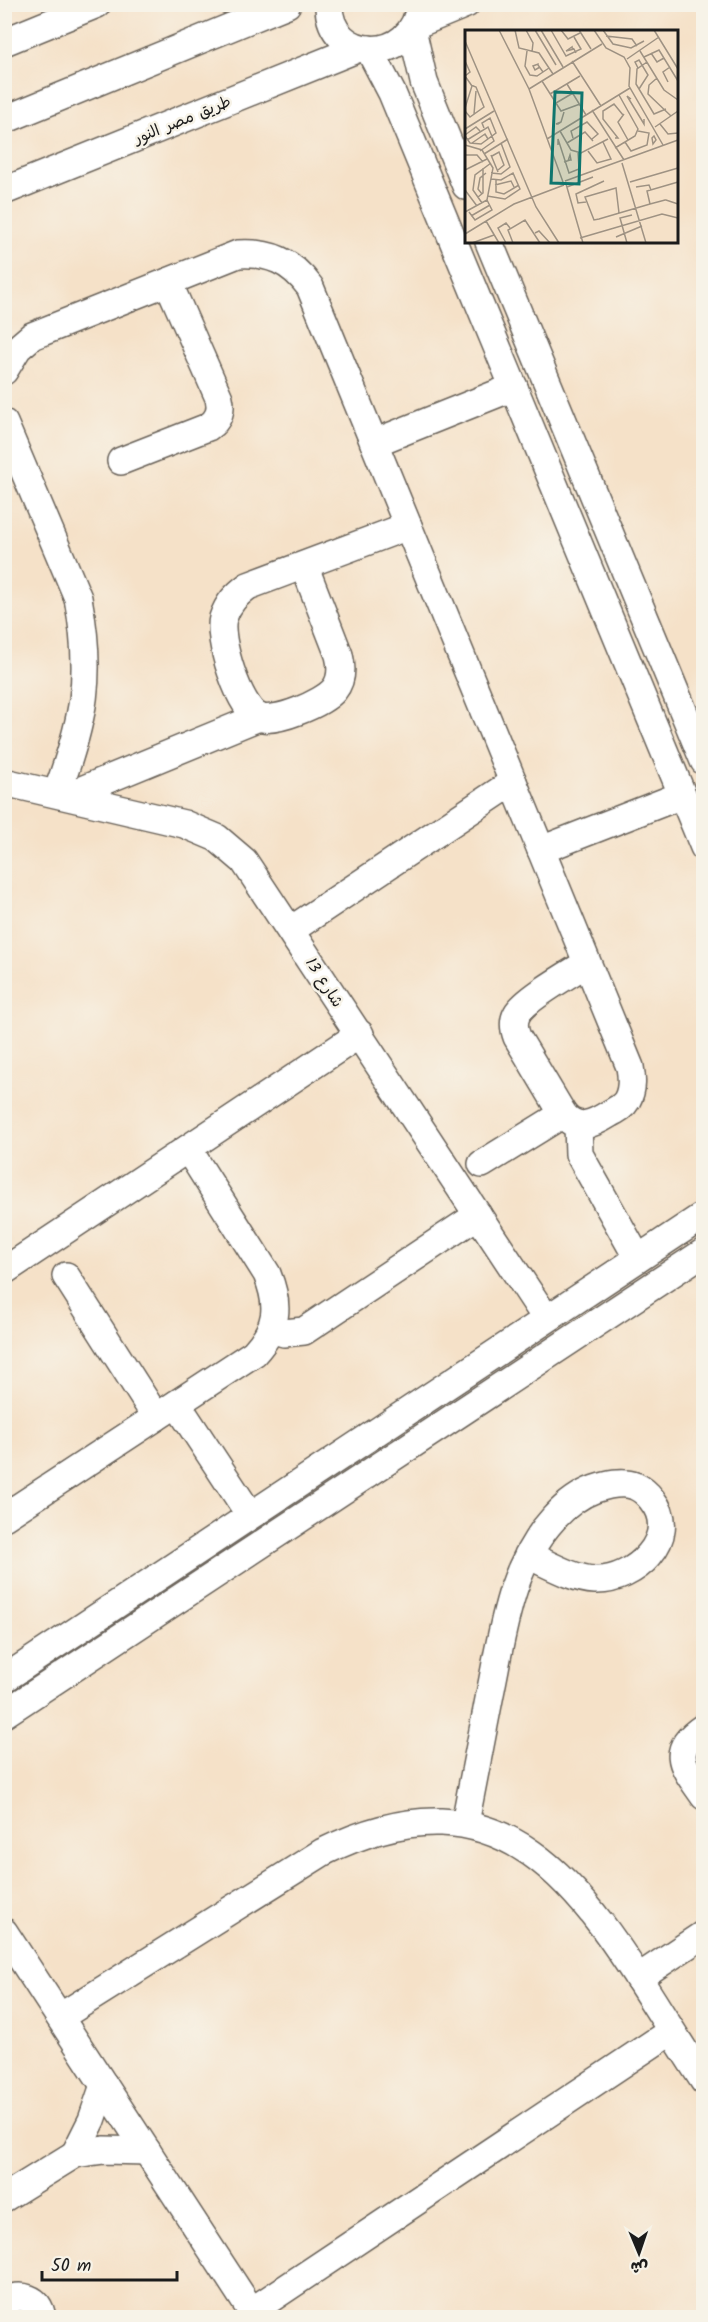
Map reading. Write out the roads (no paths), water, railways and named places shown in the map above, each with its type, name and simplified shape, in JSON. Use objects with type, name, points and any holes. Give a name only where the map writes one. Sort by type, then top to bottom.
[{"type":"street","points":[[4,42],[97,4]]},
{"type":"street","points":[[4,120],[287,4]]},
{"type":"street","points":[[329,4],[332,23],[338,33],[364,49],[392,93],[704,847]]},
{"type":"street","points":[[465,184],[424,82],[416,19],[466,4]]},
{"type":"street","name":"طريق مصر النور","points":[[4,191],[364,49],[386,49],[396,45],[416,19]]},
{"type":"street","points":[[392,93],[410,81],[424,82]]},
{"type":"street","points":[[489,243],[704,761]]},
{"type":"street","points":[[4,371],[18,348],[32,336],[238,254],[255,253],[272,256],[287,263],[300,274],[310,288],[630,1067],[631,1090],[622,1107],[593,1124],[570,1120],[482,1164],[482,1171],[456,1182]]},
{"type":"street","points":[[121,461],[208,427],[214,423],[220,411],[219,398],[168,282]]},
{"type":"street","points":[[374,443],[514,387]]},
{"type":"street","points":[[4,423],[78,598],[83,627],[86,687],[82,716],[62,795]]},
{"type":"street","points":[[259,717],[245,704],[223,647],[221,633],[223,619],[228,606],[237,594],[248,586],[408,526]]},
{"type":"street","points":[[62,795],[259,717],[278,719],[326,698],[340,679],[342,667],[304,565]]},
{"type":"street","name":"شارع 13","points":[[4,782],[184,824],[217,838],[244,861],[546,1318]]},
{"type":"street","points":[[291,930],[513,782]]},
{"type":"street","points":[[541,850],[682,795]]},
{"type":"street","points":[[587,963],[522,1006],[514,1024],[517,1037],[570,1120],[579,1154],[637,1257]]},
{"type":"street","points":[[4,1271],[360,1034]]},
{"type":"street","points":[[4,1517],[254,1353],[264,1342],[271,1329],[275,1301],[267,1274],[188,1149]]},
{"type":"street","points":[[271,1329],[284,1333],[304,1331],[478,1215]]},
{"type":"street","points":[[4,1679],[637,1257],[704,1215]]},
{"type":"street","points":[[45,1244],[58,1275],[66,1275],[167,1411],[250,1515]]},
{"type":"street","points":[[4,1714],[704,1252]]},
{"type":"street","points":[[465,1823],[509,1598],[528,1555],[537,1539],[560,1512],[586,1492],[618,1484],[634,1485],[647,1492],[656,1504],[661,1519],[660,1534],[655,1548],[646,1560],[622,1576],[608,1580],[580,1577],[528,1555]]},
{"type":"street","points":[[704,1726],[689,1736],[683,1749],[693,1754],[704,1796]]},
{"type":"street","points":[[60,2017],[323,1852],[350,1839],[378,1829],[408,1823],[438,1821],[465,1823],[496,1833],[522,1846],[546,1863],[568,1884],[587,1906],[638,1978],[670,2032],[704,2081]]},
{"type":"street","points":[[4,1932],[254,2314],[670,2032]]},
{"type":"street","points":[[638,1978],[704,1934]]},
{"type":"street","points":[[75,2154],[92,2120],[104,2085]]},
{"type":"street","points":[[4,2198],[75,2154],[104,2150],[147,2151]]},
{"type":"street","points":[[4,2301],[15,2296],[31,2299],[38,2305],[42,2318]]}]
